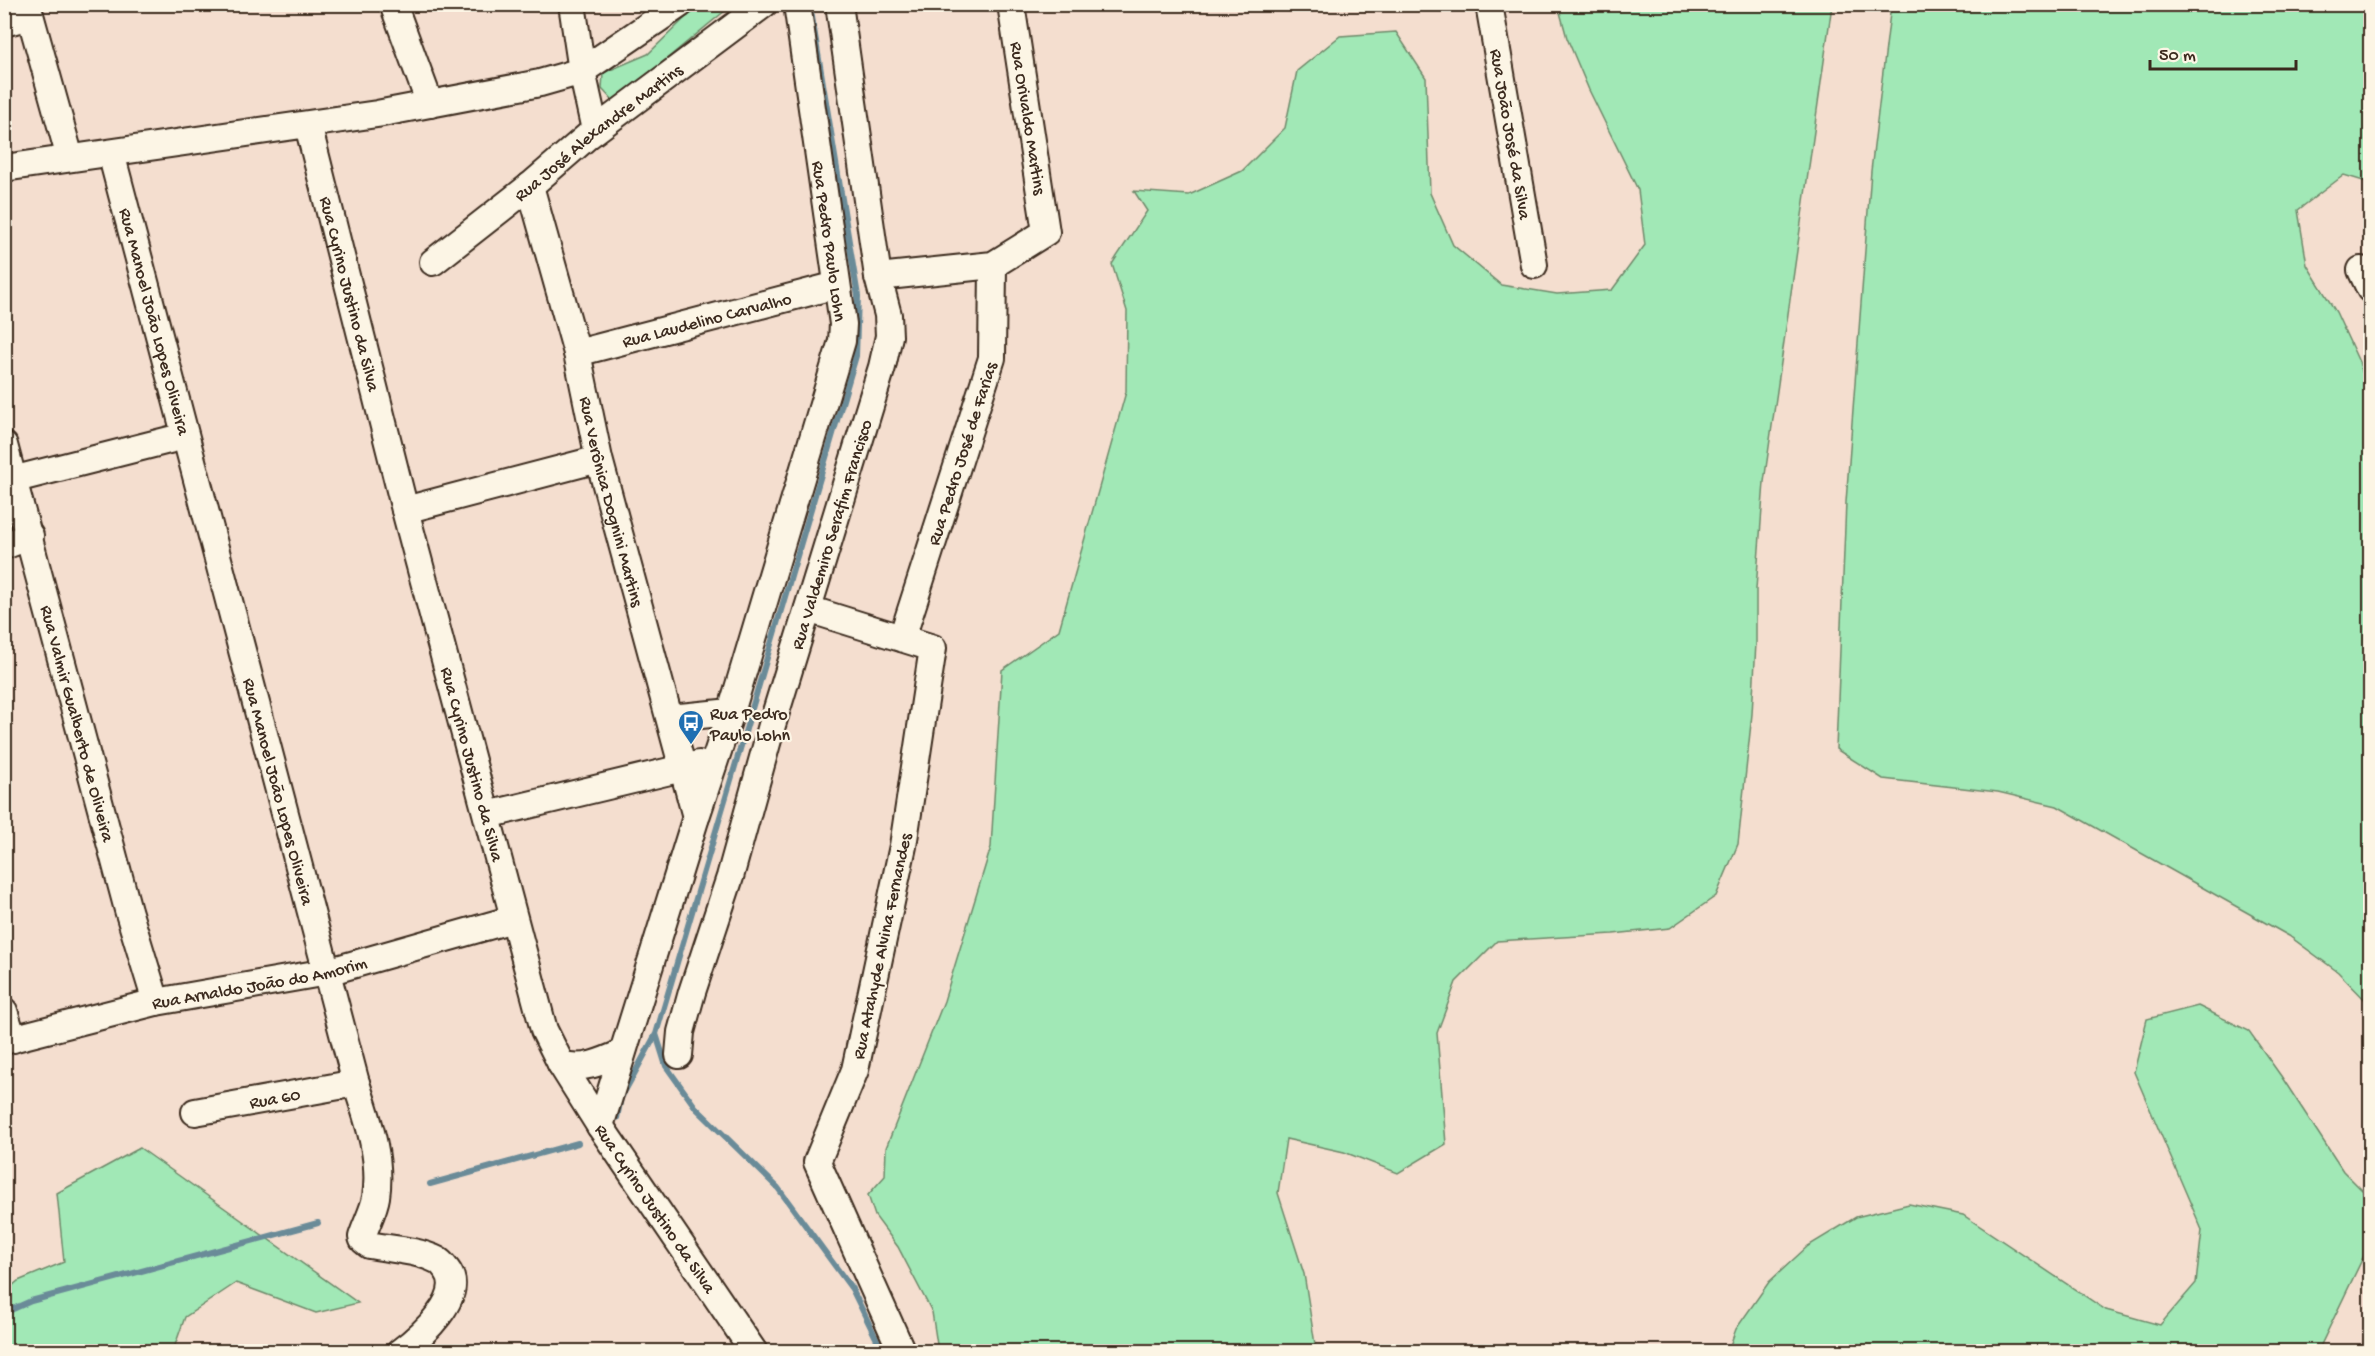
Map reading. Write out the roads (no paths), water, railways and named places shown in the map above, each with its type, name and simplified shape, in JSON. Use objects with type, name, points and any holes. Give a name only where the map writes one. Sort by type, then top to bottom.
[{"type":"street","points":[[393,4],[430,104]]},
{"type":"street","points":[[572,4],[582,71],[595,130]]},
{"type":"street","points":[[4,168],[308,125],[540,83],[582,71],[680,4]]},
{"type":"street","name":"Rua José Alexandre Martins","points":[[433,262],[530,186],[595,130],[764,4]]},
{"type":"street","name":"Rua Pedro Paulo Lohn","points":[[600,1126],[731,712],[842,341],[843,324],[797,4]]},
{"type":"street","name":"Rua Valdemiro Serafim Francisco","points":[[679,1055],[684,1022],[730,877],[772,725],[882,367],[889,336],[888,315],[878,277],[839,4]]},
{"type":"street","name":"Rua Orivaldo Martins","points":[[993,265],[1046,231],[1011,4]]},
{"type":"street","name":"Rua João José da Silva","points":[[1489,4],[1534,265]]},
{"type":"street","points":[[4,23],[29,10],[70,158]]},
{"type":"street","name":"Rua Cyrino Justino da Silva","points":[[308,125],[405,510],[541,1022],[561,1064],[600,1126],[754,1352]]},
{"type":"street","name":"Rua Manoel João Lopes Oliveira","points":[[111,153],[356,1083],[370,1125],[378,1179],[376,1200],[362,1237],[369,1245],[414,1253],[439,1261],[449,1273],[452,1286],[446,1305],[418,1339],[400,1352]]},
{"type":"street","name":"Rua Verônica Dognini Martins","points":[[530,186],[577,352],[599,459],[696,817]]},
{"type":"street","points":[[878,277],[993,265]]},
{"type":"street","name":"Rua Pedro José de Farias","points":[[902,638],[992,358],[993,265]]},
{"type":"street","name":"Rua Laudelino Carvalho","points":[[577,352],[837,285]]},
{"type":"street","points":[[9,480],[185,436]]},
{"type":"street","name":"Rua Valmir Gualberto de Oliveira","points":[[4,445],[9,480],[30,536],[128,910],[156,1002]]},
{"type":"street","points":[[405,510],[599,459]]},
{"type":"street","points":[[4,546],[30,536]]},
{"type":"street","name":"Rua Atahyde Alvina Fernandes","points":[[808,609],[933,648],[903,846],[855,1070],[817,1162],[902,1352]]},
{"type":"street","points":[[670,718],[731,712]]},
{"type":"street","points":[[487,815],[715,760]]},
{"type":"street","name":"Rua Arnaldo João do Amorim","points":[[9,1040],[156,1002],[327,972],[513,919]]},
{"type":"street","points":[[4,1011],[9,1040]]},
{"type":"street","points":[[561,1064],[570,1067],[592,1065],[622,1053]]},
{"type":"street","name":"Rua 60","points":[[195,1112],[356,1083]]},
{"type":"waterway","points":[[617,1118],[621,1098],[656,1034],[856,356],[858,296],[810,5]]},
{"type":"waterway","points":[[656,1034],[666,1066],[696,1108],[778,1188],[852,1289],[878,1342],[879,1352]]},
{"type":"waterway","points":[[430,1184],[578,1143]]},
{"type":"waterway","points":[[4,1313],[31,1301],[318,1223]]},
{"type":"place","name":"Rua Pedro Paulo Lohn","points":[[691,746]]}]
